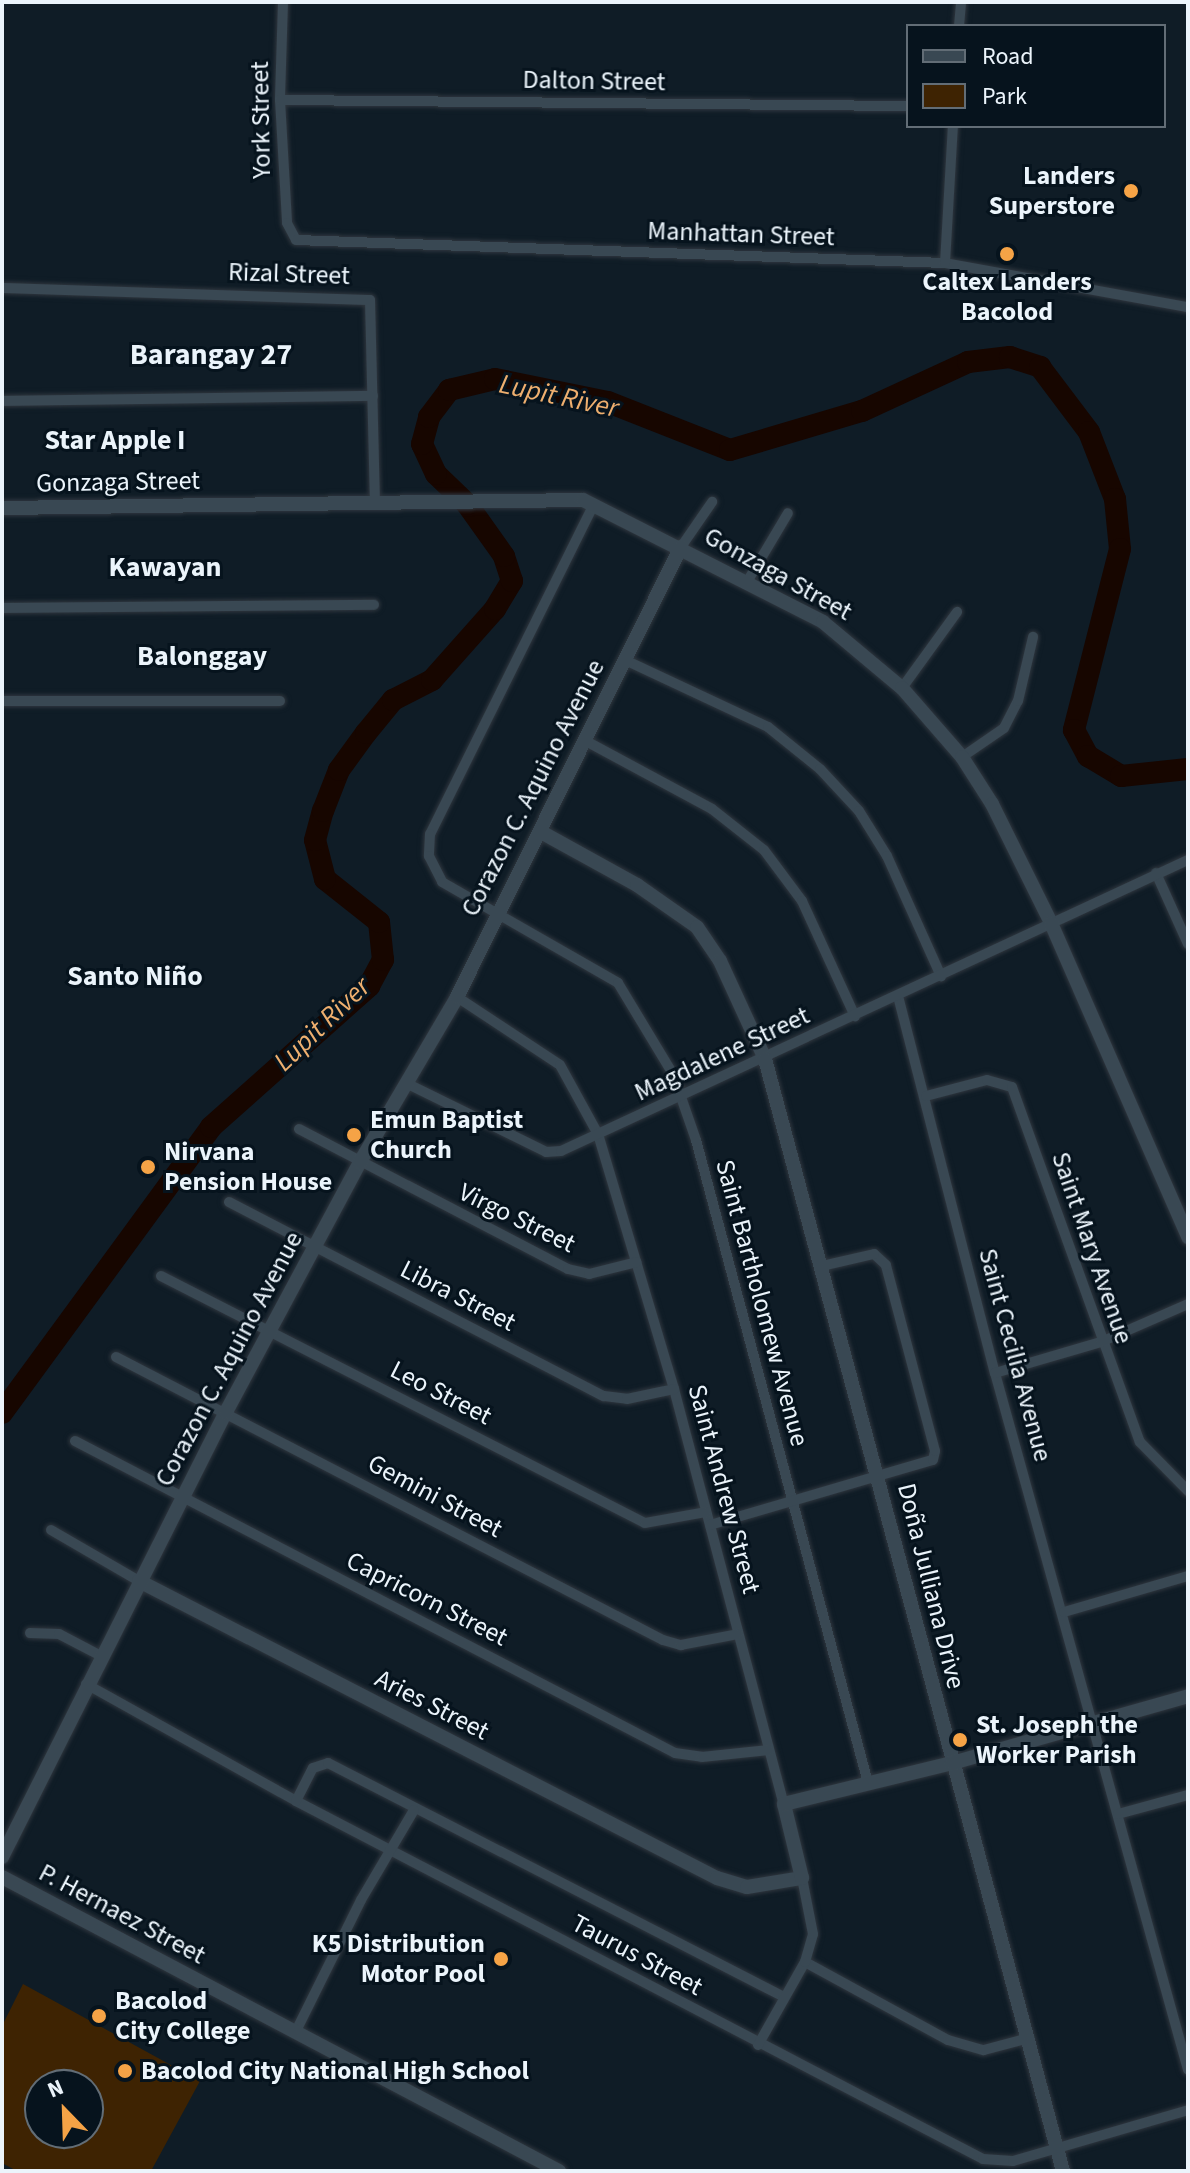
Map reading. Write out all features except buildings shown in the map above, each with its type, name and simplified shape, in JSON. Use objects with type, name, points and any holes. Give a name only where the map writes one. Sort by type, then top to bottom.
[{"type":"street","name":"York Street","points":[[283,2],[280,100],[291,236]]},
{"type":"street","points":[[959,24],[961,2]]},
{"type":"street","name":"Dalton Street","points":[[280,100],[906,106]]},
{"type":"street","points":[[945,263],[953,128]]},
{"type":"street","name":"Manhattan Street","points":[[291,236],[303,242],[945,263],[1188,307]]},
{"type":"street","name":"Rizal Street","points":[[2,288],[370,300],[375,503]]},
{"type":"street","points":[[2,401],[373,396]]},
{"type":"street","name":"Gonzaga Street","points":[[2,508],[558,499],[594,504],[747,582],[847,639],[902,688],[962,757],[992,804],[1051,923],[1188,1237]]},
{"type":"street","points":[[681,547],[712,502]]},
{"type":"street","name":"Saint Bartholomew Avenue","points":[[594,504],[430,834],[433,872],[456,891],[618,983],[656,1042],[681,1098],[868,1783]]},
{"type":"street","points":[[747,582],[788,513]]},
{"type":"street","name":"Corazon C. Aquino Avenue","points":[[2,1857],[86,1684],[103,1657],[226,1412],[360,1162],[410,1085],[457,997],[681,547]]},
{"type":"street","points":[[2,608],[374,605]]},
{"type":"street","points":[[902,688],[957,612]]},
{"type":"street","points":[[962,757],[1004,728],[1018,701],[1033,637]]},
{"type":"street","points":[[625,660],[768,727],[820,769],[859,811],[887,856],[941,976]]},
{"type":"street","points":[[2,701],[280,701]]},
{"type":"street","points":[[584,740],[712,809],[764,850],[802,901],[855,1016]]},
{"type":"street","name":"Doña Julliana Drive","points":[[541,832],[637,885],[697,927],[720,961],[765,1059],[1063,2171]]},
{"type":"street","name":"Magdalene Street","points":[[410,1085],[546,1152],[598,1134],[681,1098],[1188,860]]},
{"type":"street","points":[[1156,873],[1188,944]]},
{"type":"street","name":"Saint Cecilia Avenue","points":[[898,996],[995,1373],[1064,1612],[1188,2070]]},
{"type":"street","name":"Saint Andrew Street","points":[[457,997],[560,1065],[598,1134],[674,1389],[784,1804],[813,1934],[805,1962],[758,2045]]},
{"type":"street","name":"Saint Mary Avenue","points":[[926,1096],[987,1080],[1012,1087],[1101,1342],[1145,1451],[1188,1491]]},
{"type":"street","name":"Virgo Street","points":[[299,1129],[568,1269],[589,1274],[637,1262]]},
{"type":"street","name":"Libra Street","points":[[229,1202],[604,1396],[627,1399],[674,1389]]},
{"type":"street","points":[[710,1525],[927,1464],[935,1451],[886,1265],[874,1254],[822,1266]]},
{"type":"street","name":"Leo Street","points":[[161,1276],[645,1523],[706,1512]]},
{"type":"street","points":[[995,1373],[1101,1342],[1188,1304]]},
{"type":"street","name":"Gemini Street","points":[[116,1357],[663,1640],[681,1645],[738,1634]]},
{"type":"street","name":"Capricorn Street","points":[[75,1441],[675,1753],[702,1757],[769,1750]]},
{"type":"street","name":"Aries Street","points":[[51,1530],[139,1581],[717,1878],[747,1887],[802,1878]]},
{"type":"street","points":[[1064,1612],[1188,1576]]},
{"type":"street","points":[[30,1633],[59,1634],[103,1657]]},
{"type":"street","name":"Taurus Street","points":[[86,1684],[296,1801],[391,1848],[758,2045],[983,2159],[1013,2161],[1188,2110]]},
{"type":"street","points":[[784,1804],[952,1763],[1188,1696]]},
{"type":"street","points":[[296,1801],[319,1762],[784,1997]]},
{"type":"street","points":[[1118,1814],[1188,1795]]},
{"type":"street","points":[[296,2031],[414,1810]]},
{"type":"street","name":"P. Hernaez Street","points":[[2,1877],[559,2171]]},
{"type":"street","points":[[805,1962],[948,2040],[984,2050],[1029,2038]]},
{"type":"green space","points":[[23,1984],[200,2081],[151,2171],[17,2171],[2,2163],[2,2026]]},
{"type":"waterway","name":"Lupit River","points":[[2,1413],[211,1127],[369,986],[383,960],[379,922],[325,879],[315,840],[323,811],[339,770],[393,700],[432,680],[495,609],[512,581],[504,556],[467,504],[436,474],[422,444],[429,417],[449,390],[495,379],[608,402],[730,450],[862,411],[968,362],[1010,357],[1040,367],[1089,432],[1115,499],[1120,549],[1074,730],[1088,756],[1121,776],[1188,769]]},
{"type":"place","name":"Landers Superstore","points":[[1131,191]]},
{"type":"place","name":"Caltex Landers Bacolod","points":[[1007,254]]},
{"type":"place","name":"Emun Baptist Church","points":[[354,1135]]},
{"type":"place","name":"Nirvana Pension House","points":[[148,1167]]},
{"type":"place","name":"St. Joseph the Worker Parish","points":[[960,1740]]},
{"type":"place","name":"K5 Distribution Motor Pool","points":[[501,1959]]},
{"type":"place","name":"Bacolod City College","points":[[99,2016]]},
{"type":"place","name":"Bacolod City National High School","points":[[125,2071]]},
{"type":"district","name":"Barangay 27","points":[[211,355]]},
{"type":"district","name":"Star Apple I","points":[[115,440]]},
{"type":"district","name":"Kawayan","points":[[165,567]]},
{"type":"district","name":"Balonggay","points":[[202,656]]},
{"type":"district","name":"Santo Niño","points":[[135,976]]}]
